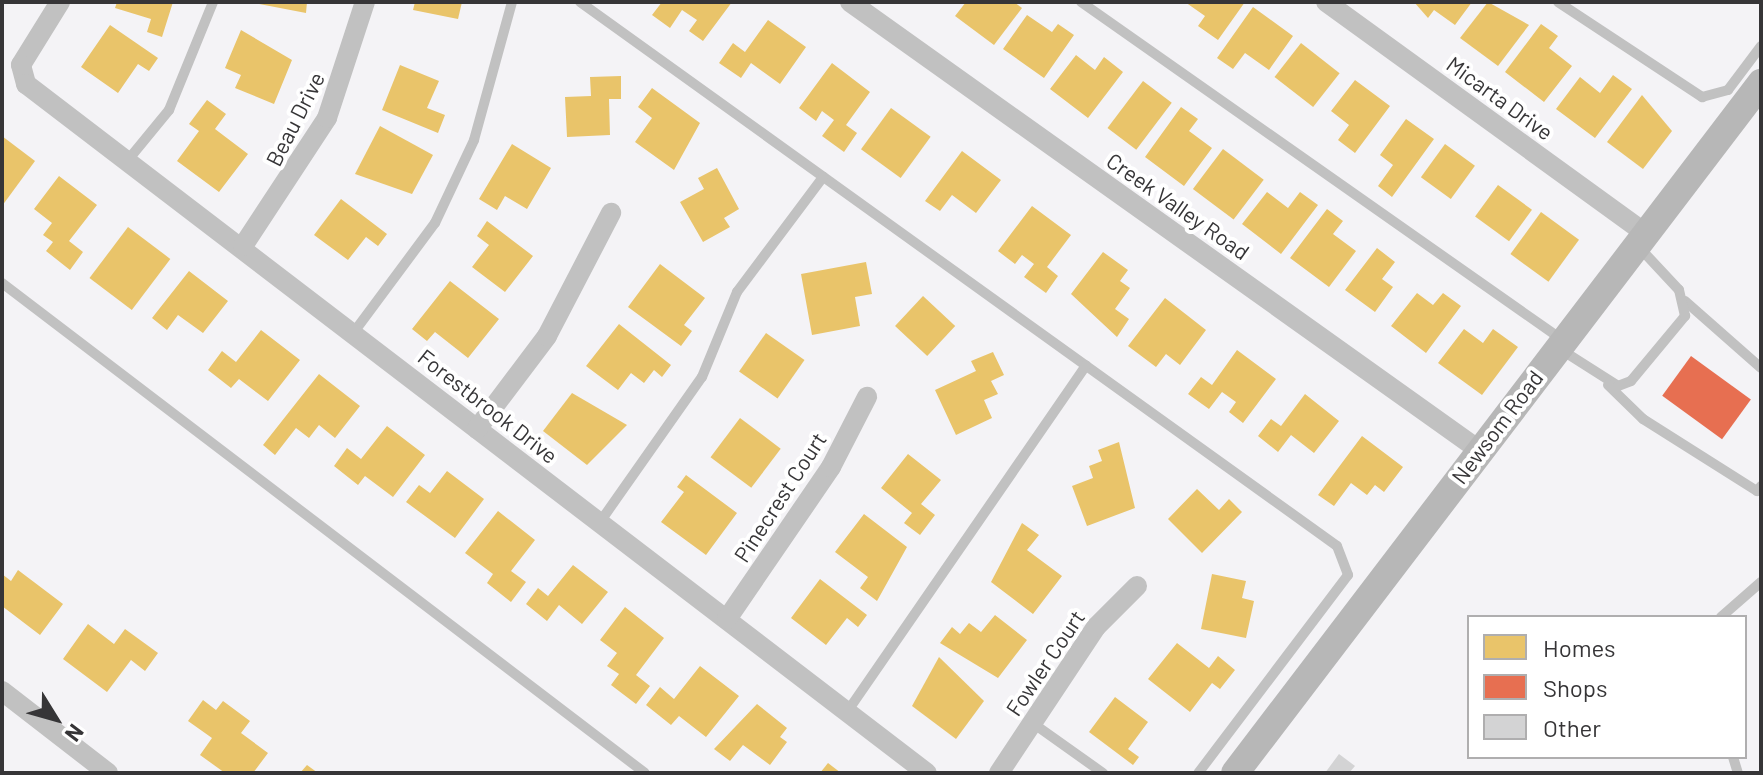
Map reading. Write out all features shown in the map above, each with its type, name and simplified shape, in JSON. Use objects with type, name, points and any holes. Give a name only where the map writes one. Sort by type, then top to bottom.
[{"type":"street","name":"Forestbrook Drive","points":[[60,2],[20,77],[927,773]]},
{"type":"street","name":"Beau Drive","points":[[243,246],[327,118],[365,2]]},
{"type":"street","name":"Creek Valley Road","points":[[850,2],[1479,450]]},
{"type":"street","name":"Micarta Drive","points":[[1326,2],[1641,239]]},
{"type":"street","name":"Newsom Road","points":[[1235,773],[1761,83]]},
{"type":"street","points":[[477,429],[547,336],[611,213]]},
{"type":"street","name":"Pinecrest Court","points":[[727,619],[823,480],[867,397]]},
{"type":"street","name":"Fowler Court","points":[[999,773],[1096,627],[1137,586]]},
{"type":"street","points":[[2,691],[108,773]]},
{"type":"lane","points":[[128,160],[169,110],[213,2]]},
{"type":"lane","points":[[354,332],[435,223],[474,140],[512,2]]},
{"type":"lane","points":[[580,2],[1337,546],[1348,575],[1198,773]]},
{"type":"lane","points":[[1081,2],[1560,344],[1643,419],[1757,491],[1761,486]]},
{"type":"lane","points":[[1558,2],[1702,97],[1728,90],[1761,46]]},
{"type":"lane","points":[[600,522],[702,377],[737,292],[823,177]]},
{"type":"lane","points":[[1641,239],[1685,301],[1761,368]]},
{"type":"lane","points":[[2,283],[645,773]]},
{"type":"lane","points":[[1605,383],[1631,381],[1685,316],[1685,301]]},
{"type":"lane","points":[[847,712],[1086,366]]},
{"type":"lane","points":[[1723,615],[1761,582]]},
{"type":"lane","points":[[1034,724],[1103,773]]},
{"type":"building: Homes","points":[[117,2],[173,2],[162,37],[147,32],[151,19],[115,8]]},
{"type":"building: Homes","points":[[249,2],[307,2],[306,13]]},
{"type":"building: Homes","points":[[415,2],[462,2],[458,19],[413,10]]},
{"type":"building: Homes","points":[[662,2],[732,2],[703,41],[689,31],[697,20],[682,10],[670,28],[652,15]]},
{"type":"building: Homes","points":[[966,2],[1014,2],[1022,8],[994,45],[955,16]]},
{"type":"building: Homes","points":[[1185,2],[1245,2],[1218,40],[1198,26],[1205,16]]},
{"type":"building: Homes","points":[[1414,2],[1472,2],[1455,25],[1434,10],[1428,18]]},
{"type":"building: Homes","points":[[1488,2],[1529,25],[1498,66],[1460,38]]},
{"type":"building: Homes","points":[[1253,7],[1293,36],[1269,70],[1245,53],[1233,69],[1217,58]]},
{"type":"building: Homes","points":[[1027,15],[1052,32],[1058,24],[1074,35],[1044,78],[1003,49]]},
{"type":"building: Homes","points":[[768,20],[806,47],[780,84],[751,63],[741,78],[719,63],[733,43],[745,52]]},
{"type":"building: Homes","points":[[1541,24],[1558,36],[1549,48],[1572,66],[1544,102],[1505,72]]},
{"type":"building: Homes","points":[[110,25],[158,58],[149,71],[138,64],[118,93],[81,67]]},
{"type":"building: Homes","points":[[241,30],[292,60],[274,104],[235,88],[241,75],[225,68]]},
{"type":"building: Homes","points":[[1301,43],[1340,73],[1313,107],[1275,77]]},
{"type":"building: Homes","points":[[1076,55],[1095,70],[1104,57],[1123,72],[1088,118],[1050,89]]},
{"type":"building: Homes","points":[[832,63],[870,92],[846,125],[857,133],[844,152],[822,136],[834,120],[822,111],[816,121],[799,108]]},
{"type":"building: Homes","points":[[400,65],[439,81],[427,108],[445,115],[438,133],[382,110]]},
{"type":"building: Homes","points":[[1613,75],[1632,89],[1595,138],[1556,109],[1580,77],[1600,93]]},
{"type":"building: Homes","points":[[621,76],[621,99],[609,99],[610,135],[567,137],[565,97],[591,96],[590,77]]},
{"type":"building: Homes","points":[[1355,80],[1390,106],[1355,153],[1338,140],[1349,125],[1331,111]]},
{"type":"building: Homes","points":[[1143,81],[1172,103],[1136,150],[1107,128]]},
{"type":"building: Homes","points":[[652,88],[700,123],[674,170],[635,142],[652,118],[638,107]]},
{"type":"building: Homes","points":[[1642,95],[1672,131],[1643,169],[1607,142]]},
{"type":"building: Homes","points":[[207,100],[226,114],[215,129],[248,154],[219,192],[177,161],[199,131],[189,124]]},
{"type":"building: Homes","points":[[1181,107],[1198,119],[1189,131],[1212,148],[1184,186],[1145,157]]},
{"type":"building: Homes","points":[[891,108],[931,137],[901,178],[861,149]]},
{"type":"building: Homes","points":[[1406,119],[1434,139],[1392,197],[1378,186],[1393,165],[1380,155]]},
{"type":"building: Homes","points":[[380,126],[433,155],[412,194],[355,174]]},
{"type":"building: Homes","points":[[2,136],[35,161],[2,206]]},
{"type":"building: Homes","points":[[512,144],[551,168],[527,209],[505,196],[497,210],[479,199]]},
{"type":"building: Homes","points":[[1445,144],[1475,166],[1451,199],[1421,177]]},
{"type":"building: Homes","points":[[1223,149],[1264,180],[1234,220],[1193,189]]},
{"type":"building: Homes","points":[[962,151],[1001,180],[976,213],[952,195],[940,211],[925,201]]},
{"type":"building: Homes","points":[[717,168],[739,209],[724,218],[730,227],[703,242],[680,202],[704,189],[698,178]]},
{"type":"building: Homes","points":[[59,176],[97,205],[69,241],[83,252],[70,270],[46,251],[53,242],[43,235],[52,223],[34,209]]},
{"type":"building: Homes","points":[[1498,185],[1532,210],[1509,241],[1475,217]]},
{"type":"building: Homes","points":[[1267,192],[1288,208],[1300,192],[1318,205],[1281,254],[1242,224]]},
{"type":"building: Homes","points":[[341,199],[387,234],[378,246],[366,237],[348,260],[314,235]]},
{"type":"building: Homes","points":[[1032,206],[1071,235],[1047,267],[1058,276],[1046,293],[1024,277],[1034,264],[1022,255],[1015,264],[998,251]]},
{"type":"building: Homes","points":[[1327,209],[1343,221],[1333,234],[1356,251],[1329,287],[1290,258]]},
{"type":"building: Homes","points":[[1541,212],[1579,240],[1548,282],[1510,254]]},
{"type":"building: Homes","points":[[487,221],[533,256],[505,292],[472,267],[489,245],[477,236]]},
{"type":"building: Homes","points":[[128,227],[170,259],[132,310],[89,278]]},
{"type":"building: Homes","points":[[1377,248],[1395,262],[1382,279],[1393,287],[1375,312],[1345,290]]},
{"type":"building: Homes","points":[[1103,252],[1128,270],[1120,281],[1130,288],[1115,309],[1129,319],[1117,337],[1071,294]]},
{"type":"building: Homes","points":[[866,262],[872,294],[855,297],[860,326],[812,335],[801,274]]},
{"type":"building: Homes","points":[[660,264],[705,298],[684,325],[692,331],[681,346],[628,307]]},
{"type":"building: Homes","points":[[189,271],[228,301],[203,333],[178,315],[167,330],[152,318]]},
{"type":"building: Homes","points":[[450,281],[499,319],[468,358],[435,332],[427,341],[412,329]]},
{"type":"building: Homes","points":[[1417,293],[1433,305],[1443,293],[1461,306],[1426,353],[1391,326]]},
{"type":"building: Homes","points":[[923,296],[955,326],[927,356],[895,326]]},
{"type":"building: Homes","points":[[1165,298],[1206,330],[1180,365],[1166,354],[1156,367],[1128,346]]},
{"type":"building: Homes","points":[[619,324],[671,365],[662,377],[654,370],[644,383],[631,373],[618,390],[586,366]]},
{"type":"building: Homes","points":[[1464,329],[1483,343],[1493,329],[1518,347],[1482,395],[1438,363]]},
{"type":"building: Homes","points":[[261,330],[300,360],[268,401],[239,379],[231,388],[208,370],[222,351],[236,362]]},
{"type":"building: Homes","points":[[766,333],[805,360],[778,398],[739,372]]},
{"type":"building: Homes","points":[[1237,350],[1276,379],[1243,423],[1229,412],[1236,402],[1222,392],[1209,409],[1188,394],[1201,377],[1212,385]]},
{"type":"building: Homes","points":[[993,352],[1004,375],[991,381],[998,394],[984,400],[992,418],[956,435],[935,390],[976,371],[971,361]]},
{"type":"building: Homes","points":[[319,374],[360,406],[335,438],[319,425],[309,438],[296,428],[275,455],[263,445]]},
{"type":"building: Homes","points":[[572,393],[627,425],[587,465],[543,431]]},
{"type":"building: Homes","points":[[1305,394],[1339,421],[1314,453],[1291,435],[1278,452],[1258,436],[1271,419],[1281,426]]},
{"type":"building: Homes","points":[[740,418],[781,449],[751,488],[711,457]]},
{"type":"building: Homes","points":[[387,426],[425,455],[393,497],[365,476],[358,485],[334,466],[347,448],[361,459]]},
{"type":"building: Homes","points":[[1362,436],[1403,467],[1384,492],[1375,485],[1367,495],[1351,483],[1334,506],[1318,495]]},
{"type":"building: Homes","points":[[1119,442],[1135,508],[1087,526],[1072,486],[1093,478],[1089,466],[1102,461],[1098,450]]},
{"type":"building: Homes","points":[[908,454],[941,480],[921,504],[935,515],[920,535],[904,523],[912,513],[881,488]]},
{"type":"building: Homes","points":[[447,471],[484,499],[455,538],[406,502],[419,485],[430,493]]},
{"type":"building: Homes","points":[[686,475],[737,513],[706,555],[661,522],[684,492],[677,487]]},
{"type":"building: Homes","points":[[1197,489],[1219,510],[1229,499],[1242,512],[1202,553],[1168,519]]},
{"type":"building: Homes","points":[[498,511],[535,540],[511,571],[526,582],[511,602],[487,583],[493,574],[465,553]]},
{"type":"building: Homes","points":[[864,514],[907,547],[877,601],[860,588],[868,577],[835,552]]},
{"type":"building: Homes","points":[[1022,523],[1039,535],[1027,550],[1062,576],[1033,614],[991,582]]},
{"type":"building: Homes","points":[[573,565],[608,592],[582,624],[559,605],[547,621],[526,604],[538,588],[548,596]]},
{"type":"building: Homes","points":[[18,570],[63,604],[40,635],[2,606],[2,574],[11,581]]},
{"type":"building: Homes","points":[[1212,574],[1246,581],[1242,598],[1254,601],[1246,638],[1201,629]]},
{"type":"building: Homes","points":[[820,579],[867,615],[858,627],[847,618],[826,645],[791,618]]},
{"type":"building: Homes","points":[[625,607],[664,638],[636,675],[650,686],[636,704],[611,685],[619,674],[607,666],[617,653],[600,640]]},
{"type":"building: Homes","points":[[995,615],[1027,640],[998,678],[940,643],[952,627],[960,634],[969,623],[981,632]]},
{"type":"building: Homes","points":[[88,624],[114,644],[125,629],[158,653],[145,671],[131,660],[107,692],[63,659]]},
{"type":"building: Homes","points":[[1177,643],[1209,668],[1218,656],[1235,670],[1220,689],[1212,683],[1190,712],[1148,679]]},
{"type":"building: Homes","points":[[939,657],[984,701],[956,739],[912,706]]},
{"type":"building: Homes","points":[[700,666],[739,696],[706,737],[679,716],[671,725],[646,705],[660,687],[674,699]]},
{"type":"building: Homes","points":[[1115,697],[1148,722],[1128,749],[1139,757],[1133,765],[1089,732]]},
{"type":"building: Homes","points":[[203,700],[216,710],[223,701],[250,721],[241,733],[268,753],[253,773],[225,773],[200,755],[212,738],[188,721]]},
{"type":"building: Homes","points":[[757,704],[787,728],[780,737],[787,742],[770,765],[743,745],[730,761],[714,749]]},
{"type":"building: Homes","points":[[828,763],[841,773],[820,773]]},
{"type":"building: Homes","points":[[307,765],[318,773],[300,773]]},
{"type":"building: Shops","points":[[1691,356],[1751,399],[1722,439],[1662,396]]},
{"type":"building: Other","points":[[1339,754],[1355,766],[1349,773],[1325,773]]}]
